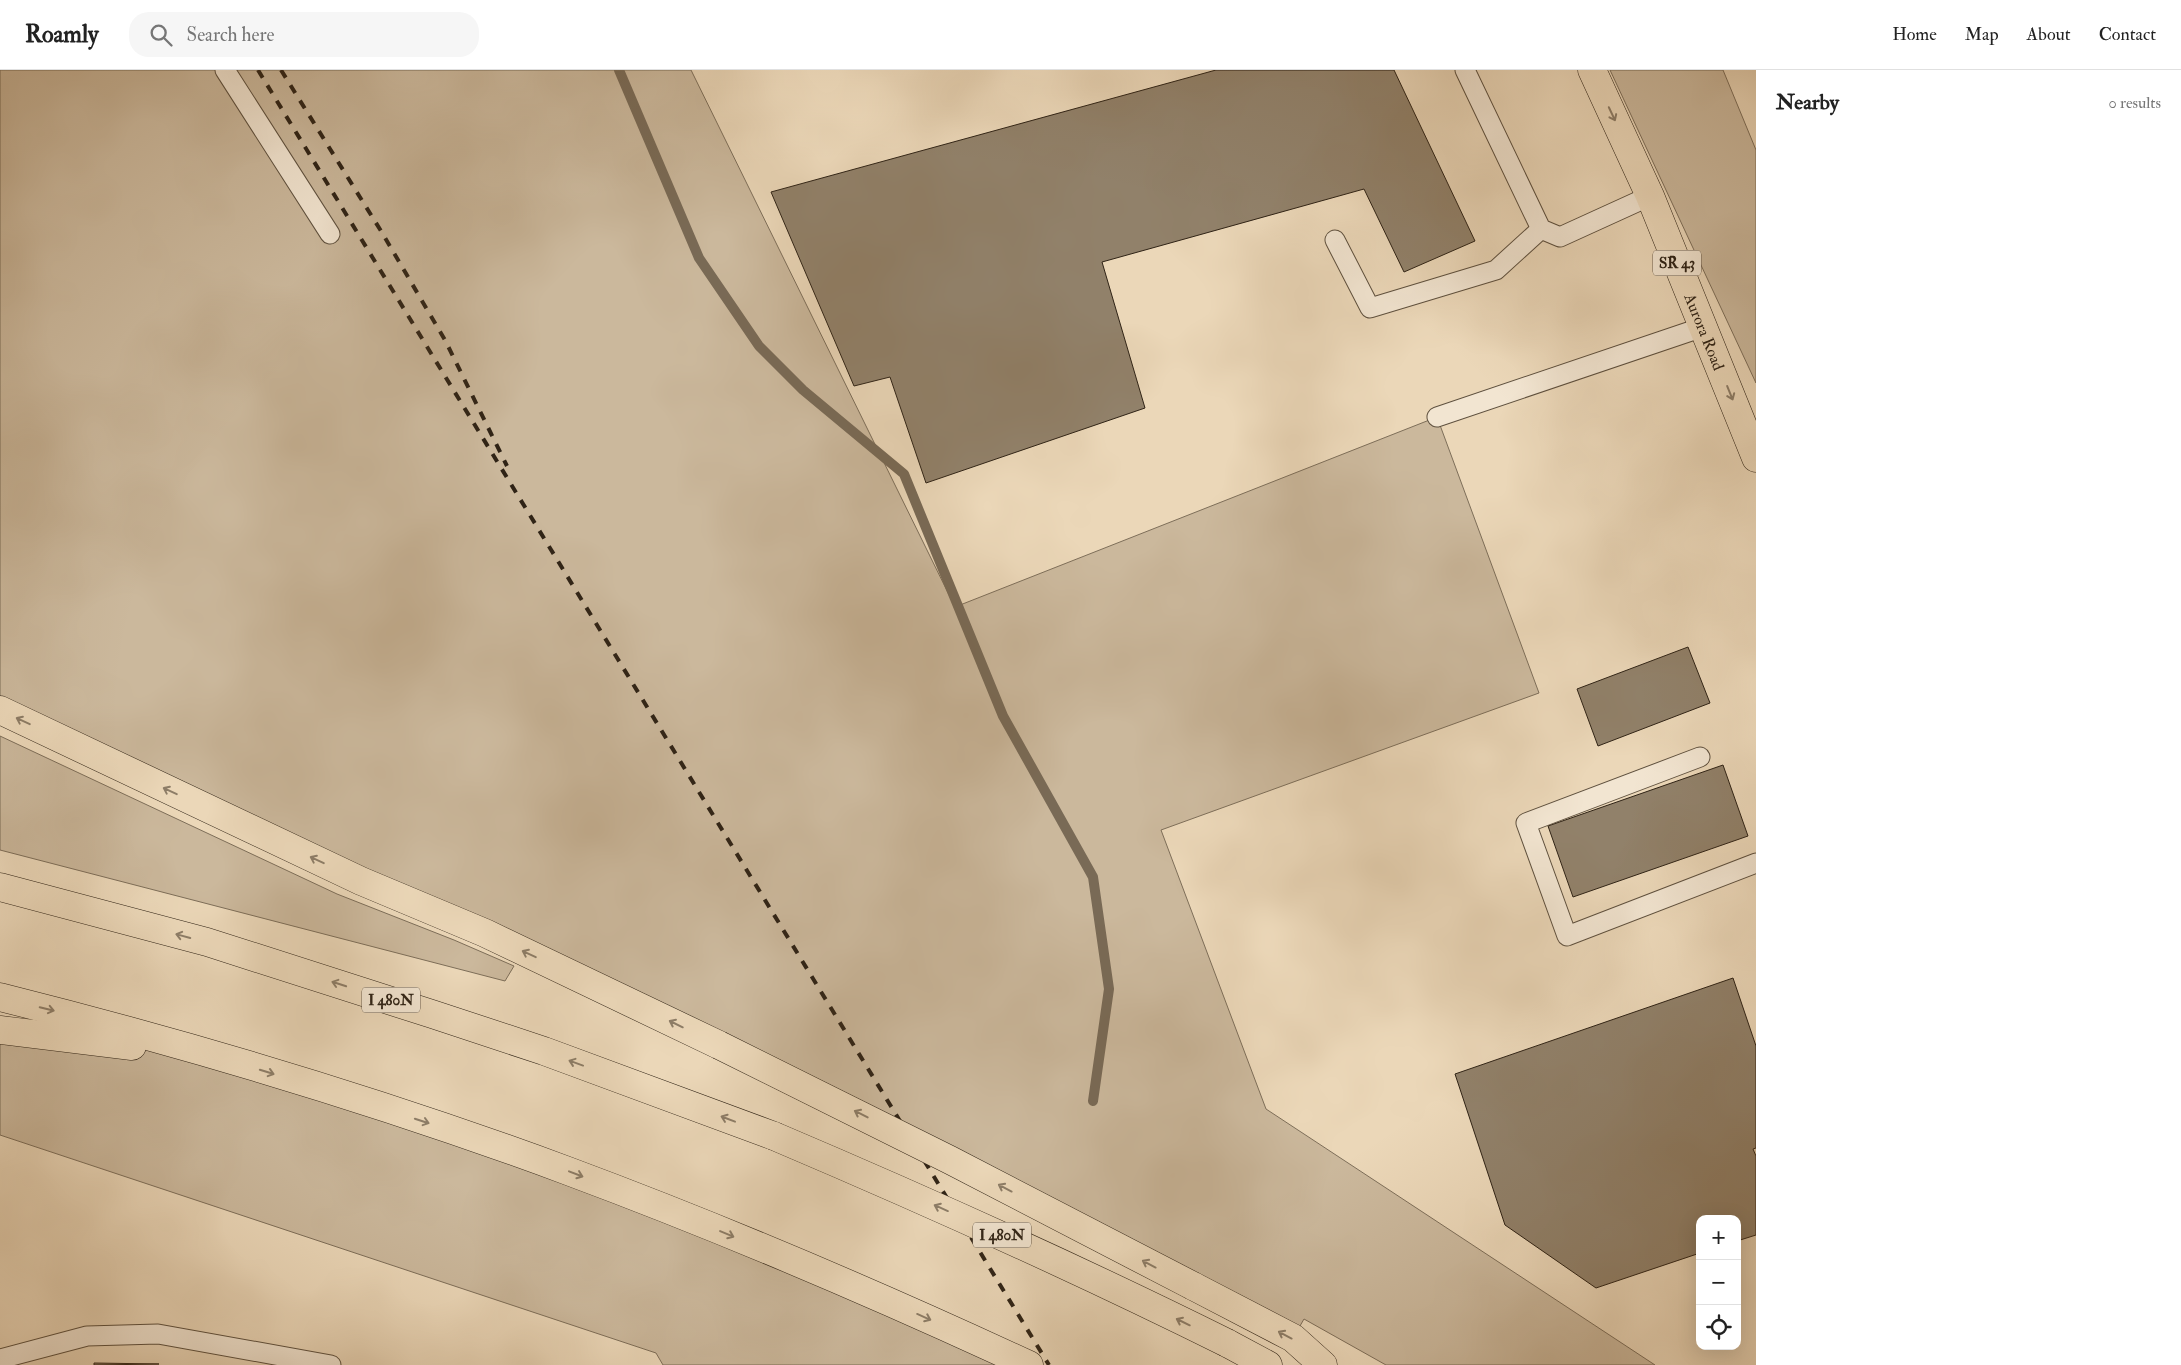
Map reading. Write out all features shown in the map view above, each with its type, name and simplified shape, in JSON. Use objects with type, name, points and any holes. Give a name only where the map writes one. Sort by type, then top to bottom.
[{"type":"main road","name":"Aurora Road","points":[[1592,70],[1650,196],[1756,458]]},
{"type":"main road","points":[[0,710],[361,881],[494,937],[908,1138],[1293,1338],[1323,1365]]},
{"type":"main road","name":"I 480N","points":[[0,887],[207,942],[432,1014],[544,1051],[774,1136],[1100,1280],[1268,1365]]},
{"type":"main road","points":[[0,997],[84,1018],[221,1057],[445,1128],[566,1170],[676,1213],[879,1297],[1029,1365]]},
{"type":"main road","points":[[0,1030],[221,1057]]},
{"type":"lane","points":[[225,70],[330,234]]},
{"type":"lane","points":[[1465,70],[1541,229],[1560,237],[1650,196]]},
{"type":"lane","points":[[1335,240],[1370,308],[1496,270],[1541,229]]},
{"type":"lane","points":[[1437,418],[1703,327]]},
{"type":"lane","points":[[1700,757],[1526,823],[1566,936],[1756,863]]},
{"type":"lane","points":[[0,1359],[88,1336],[158,1334],[331,1365]]},
{"type":"shaded area","points":[[0,70],[691,70],[955,607],[1437,417],[1539,693],[1161,830],[1266,1109],[1655,1365],[1386,1365],[1304,1319],[1293,1338],[0,710]]},
{"type":"shaded area","points":[[1610,70],[1723,70],[1756,150],[1756,383]]},
{"type":"shaded area","points":[[0,736],[337,894],[514,966],[505,981],[0,850]]},
{"type":"shaded area","points":[[0,1030],[221,1057],[335,1093],[1029,1365],[663,1365],[656,1353],[0,1135]]},
{"type":"building","points":[[1216,70],[1394,70],[1475,241],[1404,272],[1364,189],[1102,262],[1145,408],[926,483],[890,377],[854,386],[771,192]]},
{"type":"building","points":[[1688,647],[1710,703],[1598,746],[1577,689]]},
{"type":"building","points":[[1723,765],[1748,836],[1573,897],[1548,826]]},
{"type":"building","points":[[1733,978],[1756,1046],[1756,1148],[1753,1149],[1756,1156],[1756,1235],[1741,1240],[1741,1215],[1696,1215],[1696,1254],[1596,1288],[1505,1225],[1455,1074]]},
{"type":"building","points":[[94,1363],[159,1364],[94,1365]]},
{"type":"waterway","points":[[619,70],[699,258],[759,346],[803,390],[904,474],[1003,716],[1093,877],[1109,989],[1093,1101]]},
{"type":"railway","points":[[258,70],[1049,1365]]},
{"type":"railway","points":[[281,70],[381,231],[445,340],[507,466]]}]
